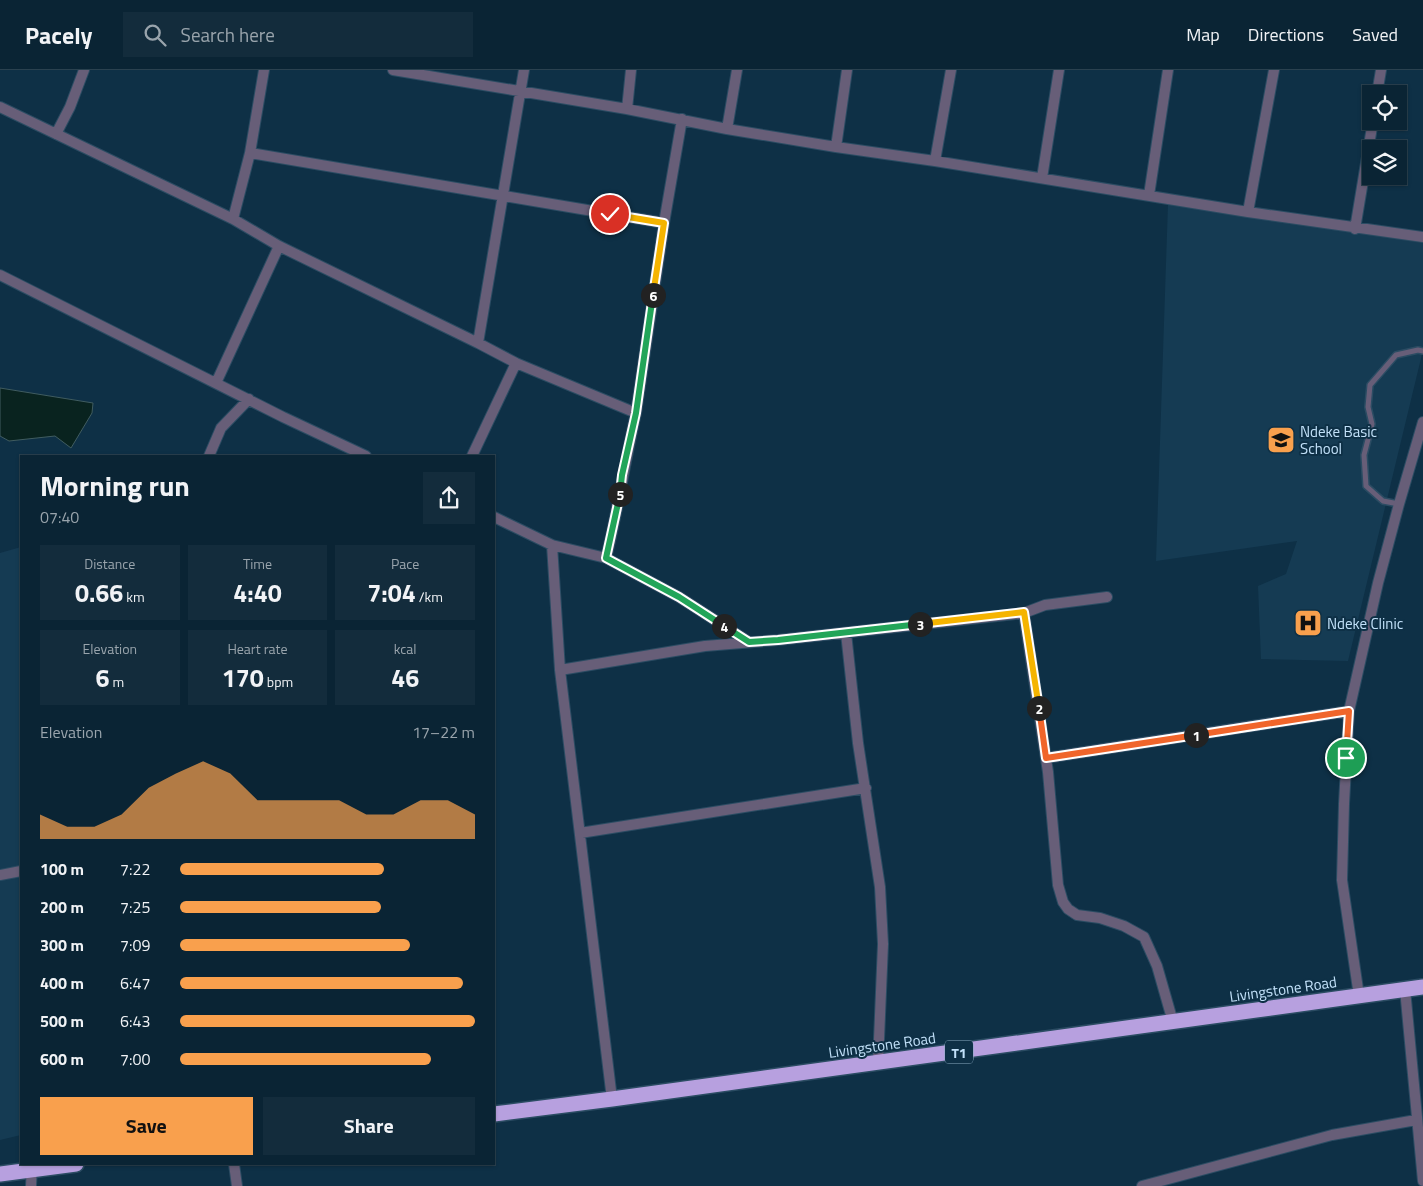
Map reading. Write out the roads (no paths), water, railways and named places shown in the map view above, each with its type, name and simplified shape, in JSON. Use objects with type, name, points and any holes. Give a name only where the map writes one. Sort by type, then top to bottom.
[{"type":"highway","name":"Livingstone Road","points":[[495,1114],[1423,987]]},
{"type":"highway","points":[[0,1174],[31,1167],[61,1165]]},
{"type":"street","points":[[56,134],[70,107],[84,70]]},
{"type":"street","points":[[233,219],[250,153],[264,70]]},
{"type":"street","points":[[393,70],[627,109],[727,129],[836,147],[935,161],[1248,212],[1423,237]]},
{"type":"street","points":[[478,343],[524,70]]},
{"type":"street","points":[[627,109],[631,70]]},
{"type":"street","points":[[727,129],[737,70]]},
{"type":"street","points":[[836,147],[847,70]]},
{"type":"street","points":[[935,161],[951,70]]},
{"type":"street","points":[[1042,178],[1059,70]]},
{"type":"street","points":[[1149,195],[1168,70]]},
{"type":"street","points":[[1248,212],[1274,70]]},
{"type":"street","points":[[1378,85],[1381,70]]},
{"type":"street","points":[[0,107],[233,219],[279,246],[478,343],[516,364],[636,413]]},
{"type":"street","points":[[606,558],[636,413],[664,223],[682,119]]},
{"type":"street","points":[[1355,228],[1371,130]]},
{"type":"street","points":[[250,153],[664,223]]},
{"type":"street","points":[[216,383],[279,246]]},
{"type":"street","points":[[0,276],[364,455]]},
{"type":"street","points":[[472,455],[516,364]]},
{"type":"street","points":[[209,455],[220,428],[249,399]]},
{"type":"street","points":[[1359,996],[1342,880],[1349,711],[1378,584],[1423,422]]},
{"type":"street","points":[[495,517],[552,545],[606,558],[679,597],[749,642]]},
{"type":"street","points":[[552,545],[560,670],[612,1099]]},
{"type":"street","points":[[560,670],[705,646],[846,633],[1024,612],[1045,605],[1107,597]]},
{"type":"street","points":[[1024,612],[1046,758],[1058,885],[1063,902],[1077,915],[1100,918],[1124,926],[1144,937],[1157,966],[1173,1022]]},
{"type":"street","points":[[846,633],[858,744],[880,887],[882,934],[878,1063]]},
{"type":"street","points":[[1046,758],[1349,711]]},
{"type":"street","points":[[580,833],[866,788]]},
{"type":"street","points":[[0,875],[20,871]]},
{"type":"street","points":[[1405,989],[1423,1181]]},
{"type":"street","points":[[1142,1186],[1332,1135],[1416,1120]]},
{"type":"street","points":[[234,1165],[237,1186]]},
{"type":"street","points":[[31,1167],[32,1186]]},
{"type":"lane","points":[[1399,504],[1383,501],[1366,486],[1364,455],[1372,424],[1368,407],[1370,385],[1396,355],[1423,350]]},
{"type":"place","name":"Ndeke Basic School","points":[[1281,440]]},
{"type":"place","name":"Ndeke Clinic","points":[[1308,623]]}]
